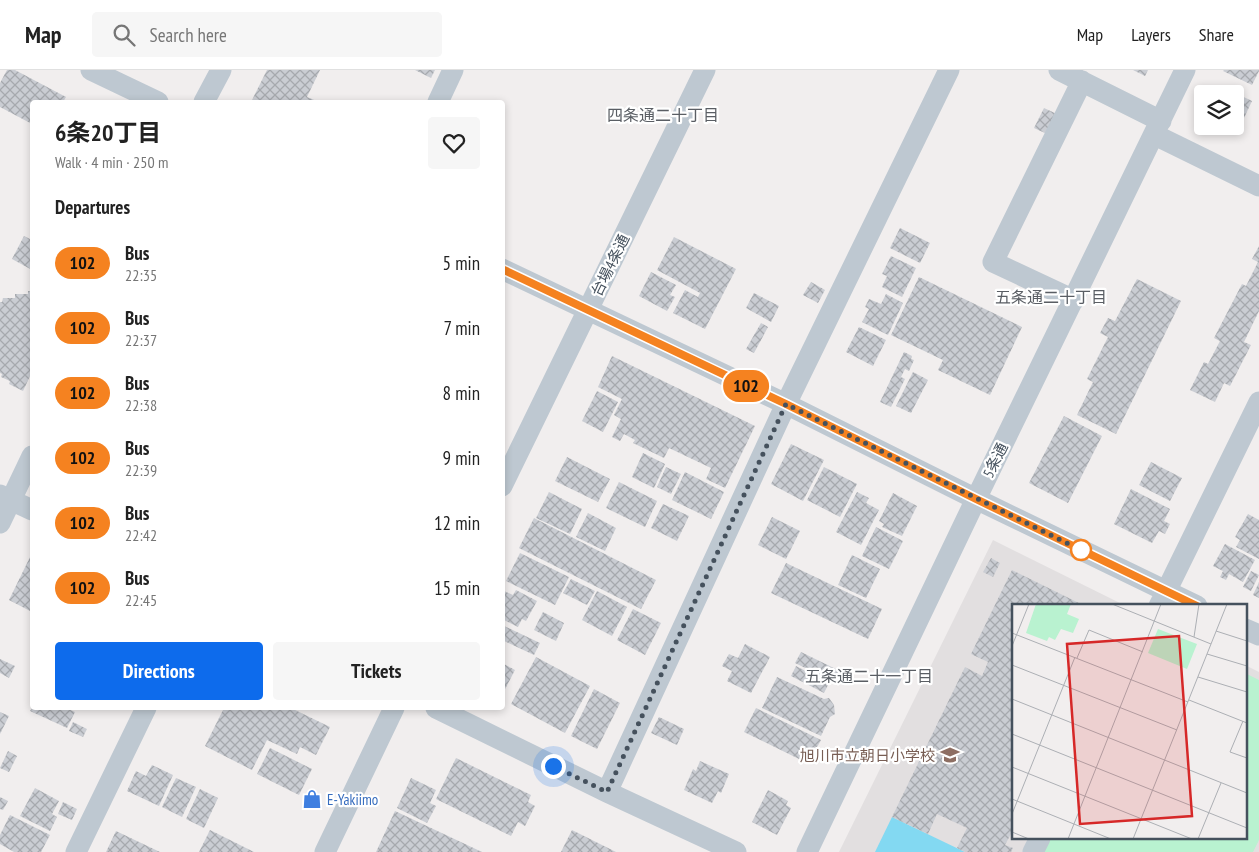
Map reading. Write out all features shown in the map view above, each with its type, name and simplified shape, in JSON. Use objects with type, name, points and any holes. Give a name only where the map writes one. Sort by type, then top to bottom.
[{"type":"street","points":[[91,70],[154,100]]},
{"type":"street","points":[[205,100],[220,70]]},
{"type":"street","points":[[439,100],[453,70]]},
{"type":"street","name":"台場4条通","points":[[505,480],[705,70]]},
{"type":"street","points":[[607,792],[786,404],[949,70]]},
{"type":"street","points":[[1059,70],[1082,81],[1158,128],[1259,186]]},
{"type":"street","name":"5条通","points":[[807,852],[1185,70]]},
{"type":"street","points":[[1074,300],[993,262],[1082,81]]},
{"type":"street","points":[[505,270],[786,404],[976,499],[1163,599],[1187,604]]},
{"type":"street","points":[[1163,599],[1259,402]]},
{"type":"street","points":[[0,523],[6,498],[30,459]]},
{"type":"street","points":[[6,498],[30,509]]},
{"type":"street","points":[[1246,629],[1259,635]]},
{"type":"street","points":[[76,852],[145,710]]},
{"type":"street","points":[[325,852],[393,710]]},
{"type":"street","points":[[440,710],[607,792],[736,852]]},
{"type":"street","points":[[1033,852],[1039,840]]},
{"type":"shaded area","name":"旭川市立朝日小学校","points":[[993,540],[1122,604],[1012,604],[1012,840],[1246,840],[1246,666],[1259,672],[1259,852],[839,852]]},
{"type":"green space","points":[[1246,674],[1259,680],[1259,840],[1253,852],[1043,852],[1049,840],[1246,840]]},
{"type":"water","points":[[892,817],[965,852],[875,852]]},
{"type":"building","points":[[7,70],[15,70],[66,97],[64,100],[30,100],[30,123],[0,107],[0,83]]},
{"type":"building","points":[[267,70],[320,70],[307,97],[314,100],[252,100]]},
{"type":"building","points":[[415,70],[435,70],[431,78]]},
{"type":"building","points":[[1133,70],[1148,70],[1145,76]]},
{"type":"building","points":[[1224,70],[1259,70],[1259,71],[1252,85]]},
{"type":"building","points":[[1244,97],[1252,101],[1244,118]]},
{"type":"building","points":[[1044,108],[1057,114],[1047,134],[1034,128]]},
{"type":"building","points":[[900,228],[930,243],[920,263],[890,248]]},
{"type":"building","points":[[24,236],[30,239],[30,269],[12,259]]},
{"type":"building","points":[[674,237],[736,269],[705,329],[673,313],[685,290],[698,297],[700,293],[657,270]]},
{"type":"building","points":[[1259,246],[1259,311],[1244,342],[1251,345],[1230,386],[1224,383],[1215,402],[1190,390],[1204,362],[1208,364],[1220,341],[1214,338],[1242,284],[1246,286],[1258,262],[1252,259]]},
{"type":"building","points":[[891,256],[916,268],[902,297],[882,287],[887,276],[882,274]]},
{"type":"building","points":[[651,272],[676,285],[670,295],[675,297],[667,311],[639,296]]},
{"type":"building","points":[[919,277],[1022,327],[990,395],[938,370],[943,360],[891,335]]},
{"type":"building","points":[[1137,279],[1181,301],[1116,434],[1077,415],[1093,382],[1087,379],[1108,337],[1100,333],[1108,318],[1115,321]]},
{"type":"building","points":[[811,282],[825,290],[818,303],[803,295]]},
{"type":"building","points":[[28,291],[30,291],[30,376],[23,391],[9,384],[10,381],[1,377],[0,302],[2,302],[3,298],[15,298],[15,294],[28,294]]},
{"type":"building","points":[[754,293],[779,306],[771,322],[746,308]]},
{"type":"building","points":[[886,294],[903,303],[888,335],[862,322],[869,309],[865,307],[869,299],[881,304]]},
{"type":"building","points":[[761,323],[768,327],[754,353],[746,349]]},
{"type":"building","points":[[859,327],[886,340],[873,366],[846,352]]},
{"type":"building","points":[[904,352],[912,356],[911,359],[914,360],[909,371],[905,369],[901,377],[905,379],[891,407],[880,402]]},
{"type":"building","points":[[612,356],[755,426],[725,488],[706,479],[711,468],[669,448],[664,458],[633,443],[635,440],[624,434],[620,441],[612,437],[621,419],[614,415],[622,399],[598,387]]},
{"type":"building","points":[[913,372],[928,380],[911,413],[896,406]]},
{"type":"building","points":[[597,391],[618,402],[603,432],[582,421]]},
{"type":"building","points":[[1064,416],[1102,436],[1068,503],[1029,483]]},
{"type":"building","points":[[791,444],[824,460],[803,501],[771,484]]},
{"type":"building","points":[[643,453],[665,464],[654,488],[632,477]]},
{"type":"building","points":[[567,457],[610,479],[598,502],[555,481]]},
{"type":"building","points":[[1151,462],[1182,478],[1170,501],[1139,485]]},
{"type":"building","points":[[666,467],[681,474],[671,494],[657,487]]},
{"type":"building","points":[[824,467],[857,484],[840,517],[807,500]]},
{"type":"building","points":[[685,472],[724,492],[711,519],[672,500]]},
{"type":"building","points":[[619,482],[657,501],[645,527],[606,508]]},
{"type":"building","points":[[1131,489],[1170,509],[1164,521],[1170,524],[1165,534],[1159,531],[1152,543],[1114,524]]},
{"type":"building","points":[[549,492],[582,509],[570,534],[536,518]]},
{"type":"building","points":[[857,492],[869,498],[866,503],[879,510],[861,545],[836,532]]},
{"type":"building","points":[[893,493],[917,506],[902,536],[882,527],[884,524],[879,521]]},
{"type":"building","points":[[663,504],[689,516],[677,541],[651,528]]},
{"type":"building","points":[[588,513],[616,528],[605,551],[576,537]]},
{"type":"building","points":[[1248,514],[1259,520],[1259,559],[1236,547],[1240,540],[1235,537]]},
{"type":"building","points":[[772,517],[800,531],[786,559],[758,545]]},
{"type":"building","points":[[534,518],[656,580],[641,609],[519,548]]},
{"type":"building","points":[[876,527],[903,541],[889,569],[862,556]]},
{"type":"building","points":[[1225,544],[1255,560],[1243,582],[1229,574],[1226,580],[1220,577],[1223,571],[1213,566]]},
{"type":"building","points":[[520,553],[569,577],[555,605],[506,581]]},
{"type":"building","points":[[852,555],[880,569],[866,598],[838,585]]},
{"type":"building","points":[[30,557],[30,611],[9,600]]},
{"type":"building","points":[[991,558],[1000,563],[993,577],[983,572]]},
{"type":"building","points":[[786,563],[882,609],[868,639],[771,593]]},
{"type":"building","points":[[1012,570],[1081,604],[1012,604],[1012,832],[1005,845],[1013,848],[1011,852],[965,852],[957,848],[967,828],[937,814],[928,834],[892,817],[965,667],[982,676],[988,662],[971,654]]},
{"type":"building","points":[[1251,571],[1259,575],[1251,591],[1243,587]]},
{"type":"building","points":[[571,579],[595,591],[587,605],[563,593]]},
{"type":"building","points":[[1259,582],[1259,598],[1253,595]]},
{"type":"building","points":[[516,590],[537,601],[526,621],[522,619],[518,627],[505,620],[505,591],[513,595]]},
{"type":"building","points":[[597,591],[627,607],[612,636],[582,620]]},
{"type":"building","points":[[633,609],[661,623],[645,655],[617,640]]},
{"type":"building","points":[[543,612],[564,623],[556,641],[534,630]]},
{"type":"building","points":[[505,626],[540,643],[534,655],[505,641]]},
{"type":"building","points":[[745,644],[770,657],[751,693],[727,681],[732,671],[722,666],[729,654],[738,658]]},
{"type":"building","points":[[801,652],[844,673],[838,684],[795,663]]},
{"type":"building","points":[[536,657],[590,686],[565,733],[511,704]]},
{"type":"building","points":[[0,659],[15,666],[9,678],[0,673]]},
{"type":"building","points":[[505,665],[515,670],[505,689]]},
{"type":"building","points":[[796,666],[829,683],[824,693],[791,676]]},
{"type":"building","points":[[777,677],[824,699],[829,698],[834,705],[835,714],[830,717],[821,736],[762,708]]},
{"type":"building","points":[[594,689],[620,703],[597,749],[571,736]]},
{"type":"building","points":[[756,708],[821,740],[814,753],[807,749],[801,760],[744,732]]},
{"type":"building","points":[[70,710],[75,712],[67,728],[30,711]]},
{"type":"building","points":[[223,710],[295,710],[330,727],[316,755],[300,747],[297,754],[267,740],[252,770],[205,746]]},
{"type":"building","points":[[0,712],[9,716],[0,734]]},
{"type":"building","points":[[659,717],[684,729],[677,745],[651,733]]},
{"type":"building","points":[[73,722],[87,729],[83,737],[69,731]]},
{"type":"building","points":[[270,748],[312,769],[299,795],[257,774]]},
{"type":"building","points":[[8,751],[17,756],[9,772],[0,768]]},
{"type":"building","points":[[456,758],[531,795],[528,802],[535,806],[525,826],[518,822],[511,836],[436,799]]},
{"type":"building","points":[[700,761],[729,774],[721,793],[718,791],[712,803],[684,790],[693,769],[696,771]]},
{"type":"building","points":[[152,765],[173,775],[159,806],[127,791],[136,771],[146,776]]},
{"type":"building","points":[[176,778],[196,787],[182,817],[162,807]]},
{"type":"building","points":[[411,778],[436,790],[430,803],[436,806],[427,823],[397,808]]},
{"type":"building","points":[[35,788],[59,801],[52,814],[57,817],[50,831],[20,816]]},
{"type":"building","points":[[200,789],[218,798],[204,828],[186,819]]},
{"type":"building","points":[[768,790],[788,801],[786,805],[791,808],[777,835],[752,822]]},
{"type":"building","points":[[0,797],[8,801],[3,810],[0,809]]},
{"type":"building","points":[[63,802],[77,809],[72,820],[58,814]]},
{"type":"building","points":[[395,811],[482,852],[376,852]]},
{"type":"building","points":[[10,815],[50,835],[41,852],[14,852],[0,844],[0,835]]},
{"type":"building","points":[[210,830],[254,852],[199,852]]},
{"type":"building","points":[[572,830],[616,852],[561,852]]},
{"type":"building","points":[[116,831],[160,852],[106,852]]},
{"type":"bus line","name":"102","points":[[505,270],[786,404],[1193,604]]},
{"type":"place","name":"旭川市立朝日小学校","points":[[950,755]]},
{"type":"place","name":"E-Yakiimo","points":[[312,799]]},
{"type":"district","name":"四条通二十丁目","points":[[663,115]]},
{"type":"district","name":"五条通二十丁目","points":[[1051,297]]},
{"type":"district","name":"五条通二十一丁目","points":[[869,676]]},
{"type":"route","points":[[553,766],[607,792],[786,404],[1081,550]]}]
